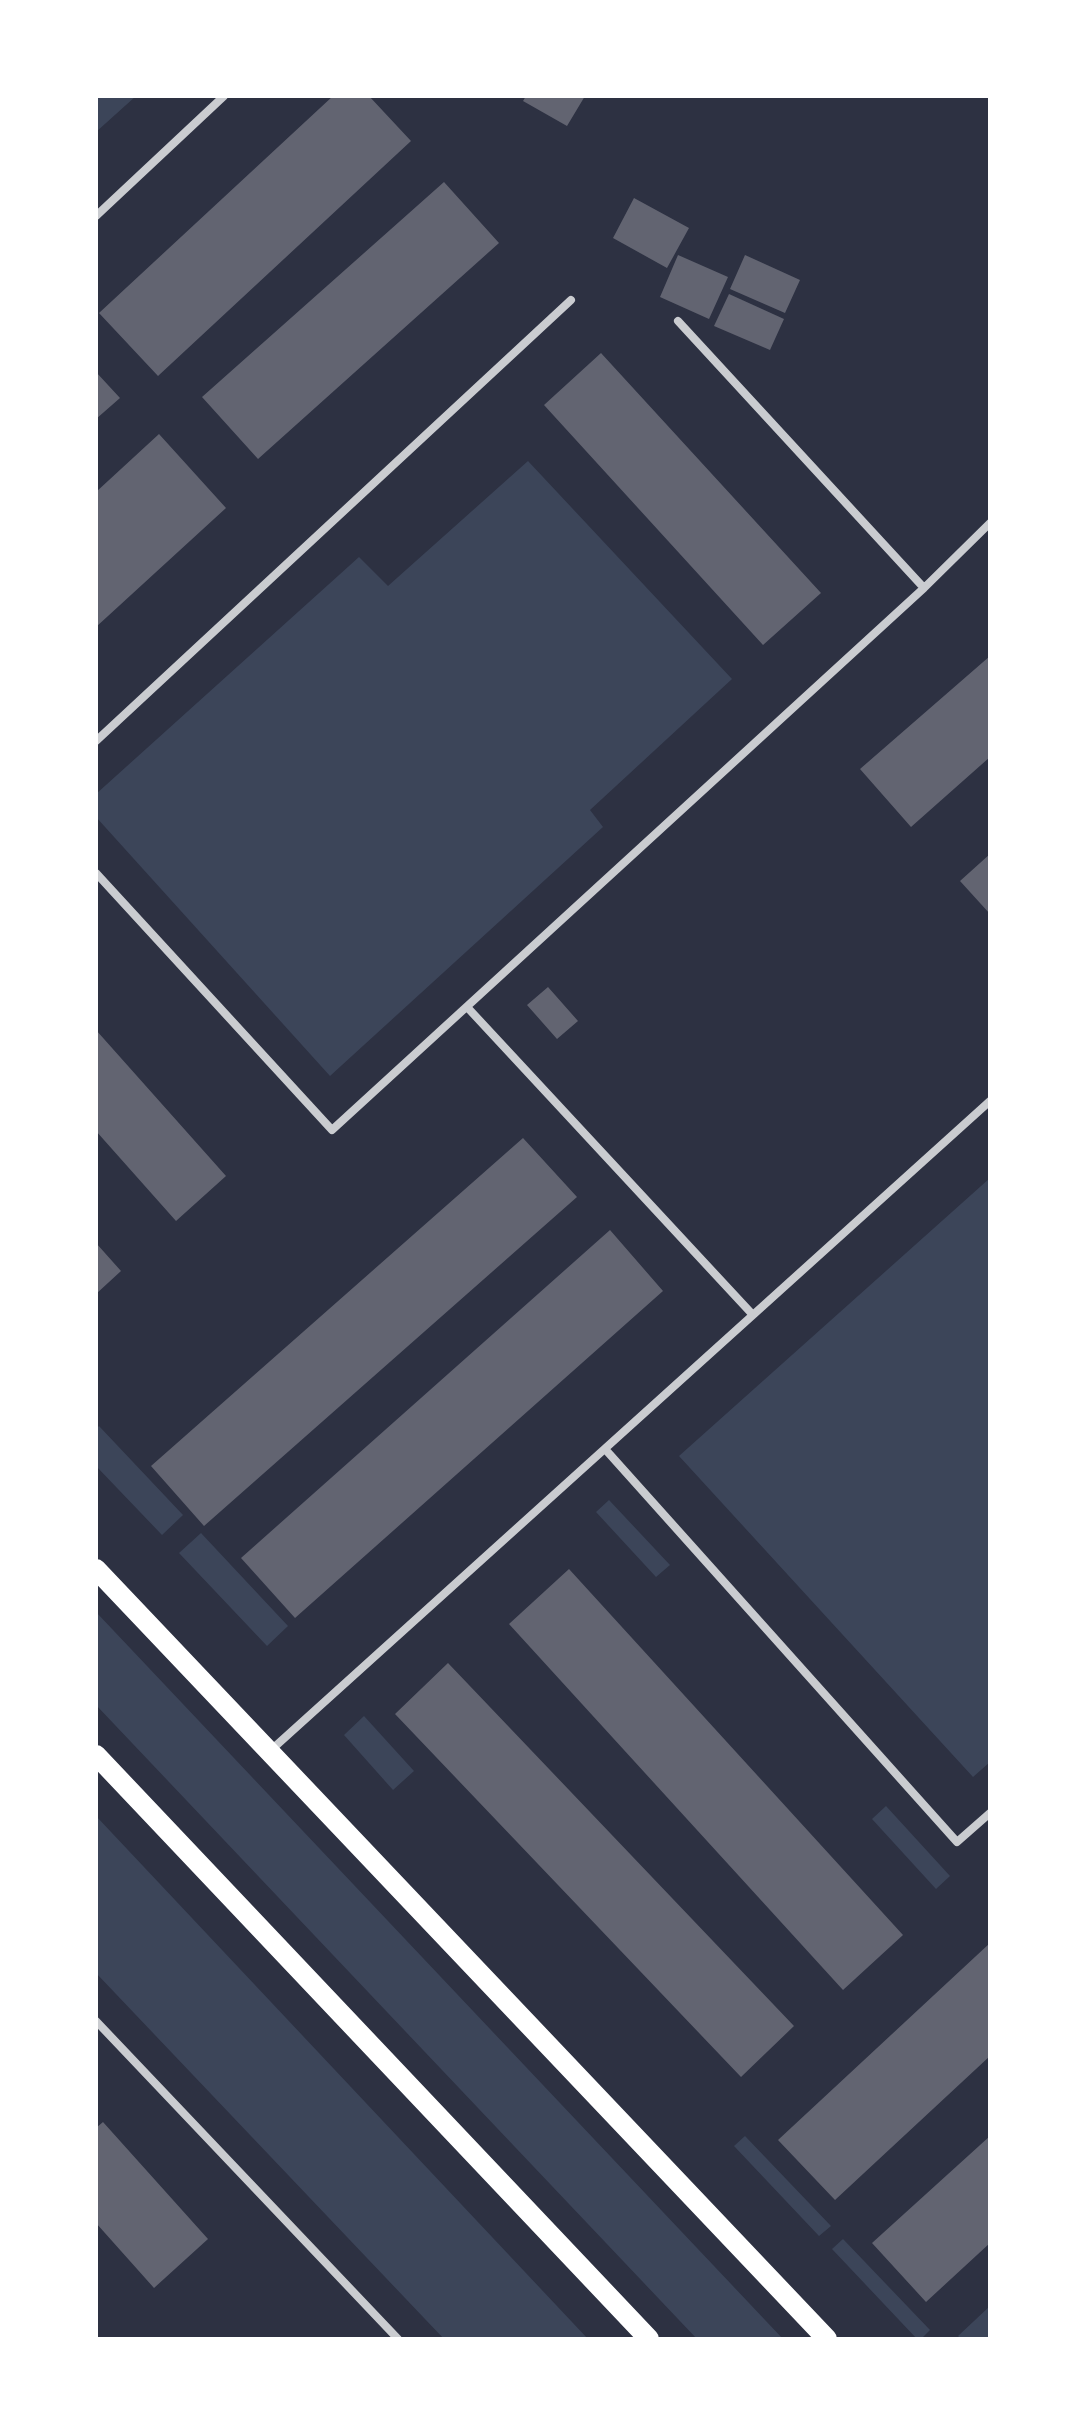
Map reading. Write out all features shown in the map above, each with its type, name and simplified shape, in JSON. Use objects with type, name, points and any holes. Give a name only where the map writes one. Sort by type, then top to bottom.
[{"type":"main road","points":[[96,1569],[827,2339]]},
{"type":"main road","points":[[96,1755],[649,2339]]},
{"type":"street","points":[[96,216],[224,96]]},
{"type":"street","points":[[96,741],[571,300]]},
{"type":"street","points":[[678,321],[924,588]]},
{"type":"street","points":[[96,873],[332,1130],[924,588],[990,523]]},
{"type":"street","points":[[467,1007],[753,1315]]},
{"type":"street","points":[[269,1752],[990,1101]]},
{"type":"street","points":[[605,1449],[957,1842],[990,1813]]},
{"type":"street","points":[[96,2021],[398,2339]]},
{"type":"shaded area","points":[[96,96],[136,96],[96,132]]},
{"type":"shaded area","points":[[528,461],[732,679],[590,810],[603,827],[330,1076],[96,817],[96,794],[359,557],[388,586]]},
{"type":"shaded area","points":[[990,1178],[990,1762],[973,1777],[679,1456]]},
{"type":"shaded area","points":[[99,1426],[183,1515],[162,1535],[96,1466],[96,1429]]},
{"type":"shaded area","points":[[609,1500],[670,1565],[656,1577],[596,1512]]},
{"type":"shaded area","points":[[201,1533],[288,1626],[267,1646],[179,1553]]},
{"type":"shaded area","points":[[96,1612],[783,2339],[697,2339],[96,1705]]},
{"type":"shaded area","points":[[364,1716],[414,1771],[393,1790],[344,1735]]},
{"type":"shaded area","points":[[886,1806],[950,1876],[936,1889],[872,1819]]},
{"type":"shaded area","points":[[96,1816],[588,2339],[444,2339],[96,1973]]},
{"type":"shaded area","points":[[745,2136],[831,2226],[819,2236],[734,2146]]},
{"type":"shaded area","points":[[843,2239],[930,2330],[921,2339],[917,2339],[832,2249]]},
{"type":"shaded area","points":[[990,2306],[990,2339],[961,2339],[958,2336]]},
{"type":"building","points":[[333,96],[369,96],[411,141],[158,376],[99,313]]},
{"type":"building","points":[[526,96],[585,96],[567,126],[523,101]]},
{"type":"building","points":[[444,182],[499,243],[258,459],[202,397]]},
{"type":"building","points":[[634,198],[689,228],[667,268],[613,238]]},
{"type":"building","points":[[678,255],[728,277],[709,319],[660,297]]},
{"type":"building","points":[[745,255],[800,280],[785,313],[730,289]]},
{"type":"building","points":[[729,294],[784,319],[770,350],[714,326]]},
{"type":"building","points":[[601,353],[821,593],[763,645],[544,405]]},
{"type":"building","points":[[96,372],[120,398],[96,419]]},
{"type":"building","points":[[159,434],[226,508],[96,627],[96,492]]},
{"type":"building","points":[[990,656],[990,757],[911,827],[860,769]]},
{"type":"building","points":[[990,854],[990,914],[960,881]]},
{"type":"building","points":[[548,987],[578,1021],[557,1039],[527,1005]]},
{"type":"building","points":[[96,1030],[226,1176],[176,1221],[96,1131]]},
{"type":"building","points":[[523,1138],[577,1197],[204,1526],[151,1466]]},
{"type":"building","points":[[610,1230],[663,1291],[295,1618],[241,1558]]},
{"type":"building","points":[[96,1243],[121,1271],[96,1294]]},
{"type":"building","points":[[569,1569],[903,1935],[843,1990],[509,1624]]},
{"type":"building","points":[[448,1663],[794,2026],[741,2077],[395,1714]]},
{"type":"building","points":[[990,1943],[990,2056],[835,2200],[778,2140]]},
{"type":"building","points":[[103,2122],[208,2239],[154,2288],[96,2223],[96,2128]]},
{"type":"building","points":[[990,2136],[990,2243],[926,2302],[872,2243]]}]
